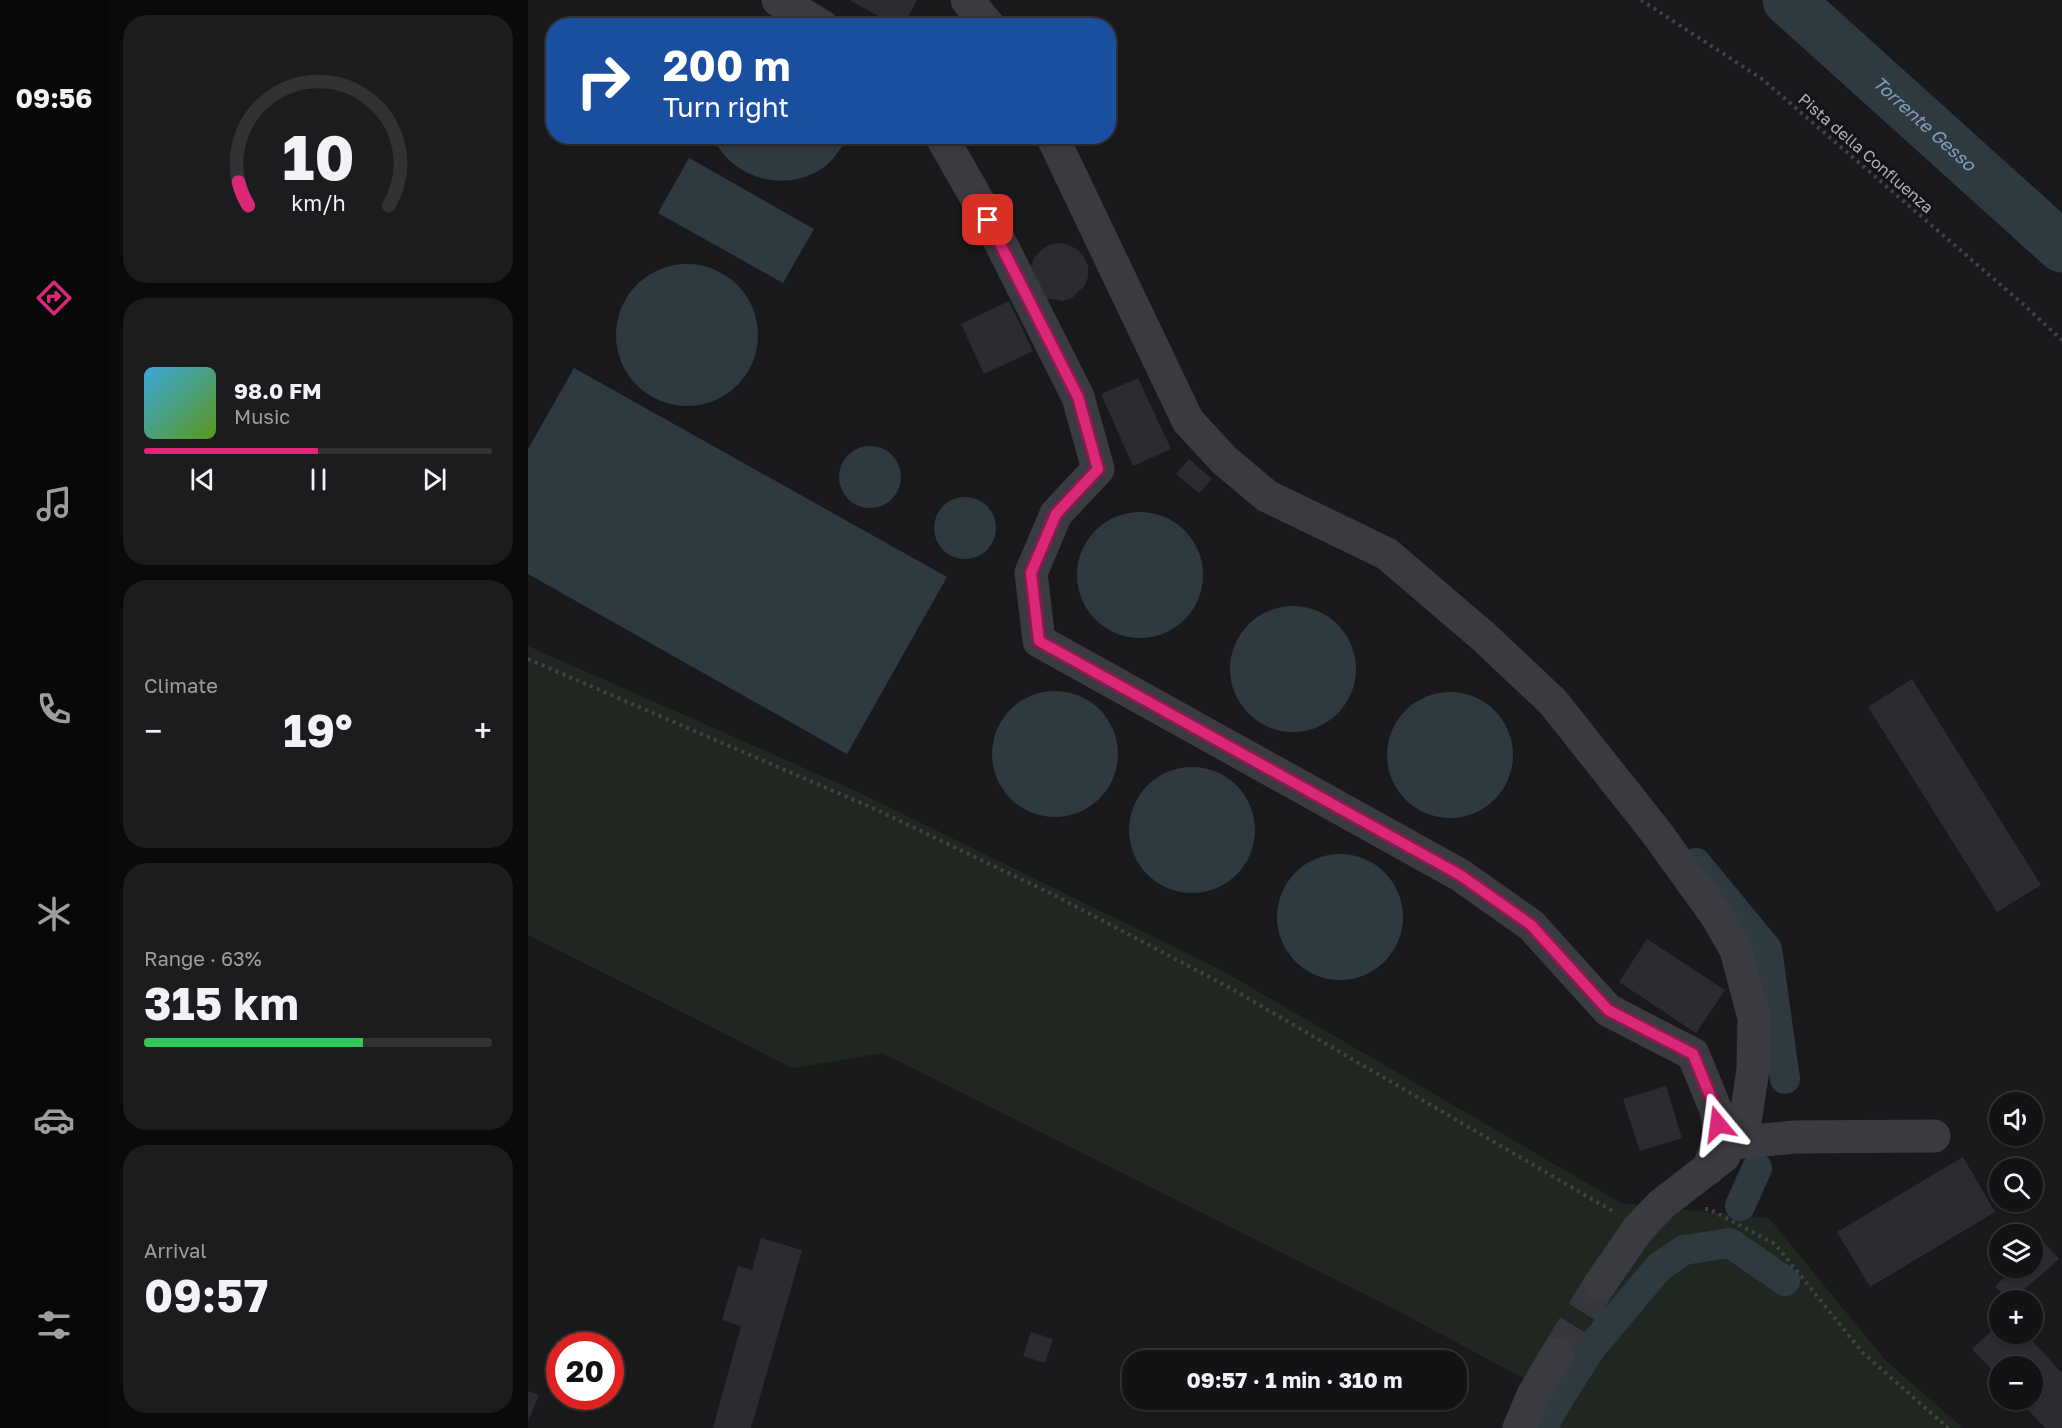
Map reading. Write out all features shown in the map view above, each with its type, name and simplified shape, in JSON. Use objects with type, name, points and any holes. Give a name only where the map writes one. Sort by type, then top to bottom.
[{"type":"lane","points":[[777,0],[808,18]]},
{"type":"lane","points":[[967,0],[982,18]]},
{"type":"lane","points":[[945,144],[988,220],[1078,397],[1098,469],[1056,514],[1031,573],[1039,641],[1460,875],[1531,925],[1608,1010],[1693,1054],[1716,1110],[1720,1137],[1708,1169]]},
{"type":"lane","points":[[1056,144],[1188,421],[1224,460],[1267,496],[1387,554],[1493,645],[1553,702],[1656,832],[1716,915],[1736,950],[1754,1017],[1753,1070],[1742,1142]]},
{"type":"lane","points":[[1600,1284],[1638,1229],[1662,1204],[1742,1142],[1795,1137],[1934,1136]]},
{"type":"lane","points":[[1519,1428],[1533,1395],[1557,1354]]},
{"type":"path","name":"Pista della Confluenza","points":[[1641,0],[1762,79],[2062,340]]},
{"type":"path","points":[[528,659],[875,809],[1054,895],[1232,989],[1597,1201],[1638,1229]]},
{"type":"path","points":[[1662,1204],[1709,1209],[1775,1244],[1863,1353],[1948,1428]]},
{"type":"shaded area","points":[[717,144],[843,144],[823,168],[803,177],[788,180],[758,177],[744,171],[721,151]]},
{"type":"shaded area","points":[[689,158],[814,229],[783,283],[658,213]]},
{"type":"shaded area","points":[[687,264],[714,269],[737,285],[753,308],[758,335],[753,362],[737,385],[714,401],[687,406],[660,401],[637,385],[621,362],[616,335],[621,308],[637,285],[660,269]]},
{"type":"shaded area","points":[[574,368],[947,577],[847,754],[528,574],[528,449]]},
{"type":"shaded area","points":[[870,446],[882,448],[892,455],[899,465],[901,477],[899,489],[892,499],[882,506],[870,508],[858,506],[848,499],[841,489],[839,477],[841,465],[848,455],[858,448]]},
{"type":"shaded area","points":[[965,497],[977,499],[987,506],[994,516],[996,528],[994,540],[987,550],[977,557],[965,559],[953,557],[943,550],[936,540],[934,528],[936,516],[943,506],[953,499]]},
{"type":"shaded area","points":[[1140,512],[1164,517],[1185,530],[1198,551],[1203,575],[1198,599],[1185,620],[1164,633],[1140,638],[1116,633],[1095,620],[1082,599],[1077,575],[1082,551],[1095,530],[1116,517]]},
{"type":"shaded area","points":[[1293,606],[1317,611],[1338,624],[1351,645],[1356,669],[1351,693],[1338,714],[1317,727],[1293,732],[1269,727],[1248,714],[1235,693],[1230,669],[1235,645],[1248,624],[1269,611]]},
{"type":"shaded area","points":[[528,646],[856,791],[1223,971],[1621,1203],[1769,1218],[1886,1361],[1963,1428],[1536,1428],[1550,1388],[1521,1377],[1385,1304],[883,1053],[793,1068],[528,935]]},
{"type":"shaded area","points":[[1055,691],[1079,696],[1100,709],[1113,730],[1118,754],[1113,778],[1100,799],[1079,812],[1055,817],[1031,812],[1010,799],[997,778],[992,754],[997,730],[1010,709],[1031,696]]},
{"type":"shaded area","points":[[1450,692],[1474,697],[1495,710],[1508,731],[1513,755],[1508,779],[1495,800],[1474,813],[1450,818],[1426,813],[1405,800],[1392,779],[1387,755],[1392,731],[1405,710],[1426,697]]},
{"type":"shaded area","points":[[1192,767],[1216,772],[1236,786],[1250,806],[1255,830],[1250,854],[1236,874],[1216,888],[1192,893],[1168,888],[1148,874],[1134,854],[1129,830],[1134,806],[1148,786],[1168,772]]},
{"type":"shaded area","points":[[1340,854],[1364,859],[1385,872],[1398,893],[1403,917],[1398,941],[1385,962],[1364,975],[1340,980],[1316,975],[1295,962],[1282,941],[1277,917],[1282,893],[1295,872],[1316,859]]},
{"type":"building","points":[[849,0],[917,0],[907,18],[882,18]]},
{"type":"building","points":[[1059,243],[1078,250],[1088,266],[1085,285],[1072,298],[1063,301],[1046,298],[1031,267],[1034,258],[1041,250]]},
{"type":"building","points":[[1009,301],[1033,351],[984,374],[961,324]]},
{"type":"building","points":[[1138,378],[1171,449],[1133,466],[1101,394]]},
{"type":"building","points":[[1189,459],[1212,479],[1199,493],[1176,474]]},
{"type":"building","points":[[1912,679],[2041,885],[1997,912],[1868,707]]},
{"type":"building","points":[[1647,939],[1725,990],[1696,1033],[1619,982]]},
{"type":"building","points":[[1666,1086],[1682,1138],[1640,1151],[1623,1099]]},
{"type":"building","points":[[1963,1157],[1989,1202],[1989,1212],[1995,1212],[1870,1287],[1837,1232]]},
{"type":"building","points":[[761,1238],[802,1250],[751,1428],[713,1428],[741,1326],[722,1320],[738,1266],[752,1270]]},
{"type":"building","points":[[2043,1244],[2059,1259],[2043,1273]]},
{"type":"building","points":[[2004,1278],[2037,1278],[2023,1290],[1998,1290],[1995,1286]]},
{"type":"building","points":[[1031,1332],[1053,1339],[1045,1363],[1023,1356]]},
{"type":"building","points":[[1989,1333],[1989,1344],[2035,1344],[2062,1373],[2062,1428],[2045,1428],[2028,1410],[2043,1410],[2043,1356],[1989,1356],[1989,1367],[1972,1349]]},
{"type":"building","points":[[528,1391],[539,1395],[528,1421]]},
{"type":"waterway","name":"Torrente Gesso","points":[[1788,0],[2062,247]]},
{"type":"waterway","points":[[1696,863],[1767,949],[1785,1079]]},
{"type":"waterway","points":[[1740,1206],[1757,1168]]},
{"type":"waterway","points":[[1545,1428],[1547,1418],[1590,1349],[1659,1267],[1684,1250],[1730,1243],[1785,1281]]},
{"type":"tunnel","points":[[1557,1354],[1600,1284]]},
{"type":"route","points":[[988,220],[1078,397],[1098,469],[1056,514],[1031,573],[1039,641],[1460,875],[1531,925],[1608,1010],[1693,1054],[1716,1110],[1718,1124]]}]
